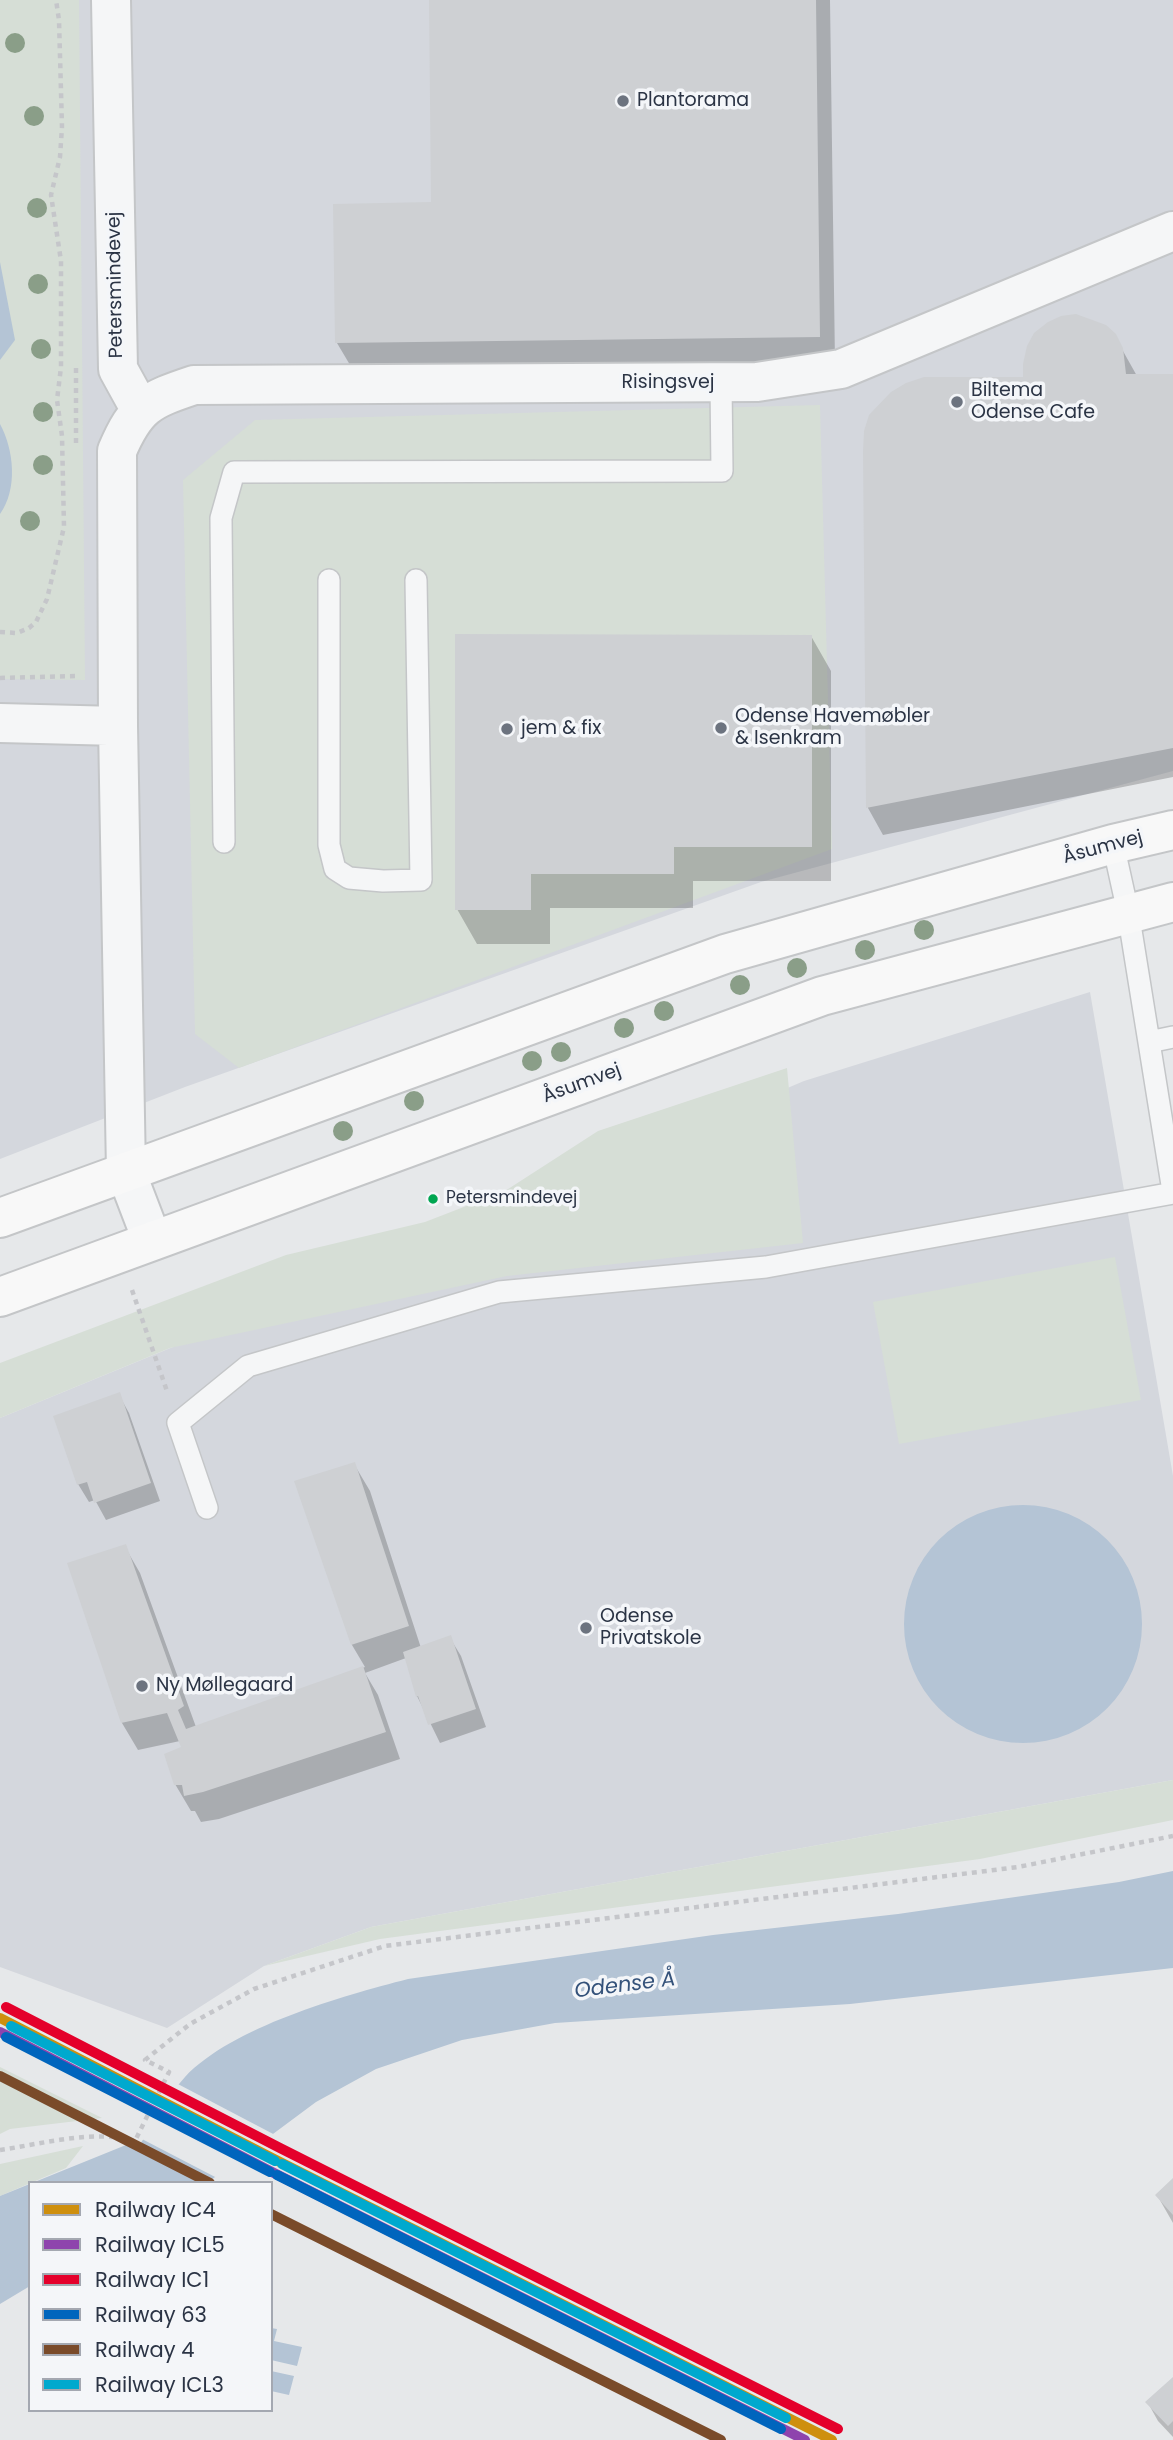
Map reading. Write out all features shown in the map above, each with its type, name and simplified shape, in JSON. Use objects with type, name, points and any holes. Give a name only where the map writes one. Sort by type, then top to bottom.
[{"type":"street","name":"Petersmindevej","points":[[111,0],[117,369],[140,409]]},
{"type":"street","name":"Risingsvej","points":[[140,409],[165,394],[194,384],[721,383],[757,382],[841,369],[1173,231]]},
{"type":"street","points":[[140,409],[117,451],[118,726],[126,1172],[152,1240]]},
{"type":"street","points":[[0,723],[118,726]]},
{"type":"street","name":"Åsumvej","points":[[0,1218],[725,954],[1113,844],[1173,830]]},
{"type":"street","name":"Åsumvej","points":[[0,1297],[822,996],[1173,902]]},
{"type":"lane","points":[[224,842],[222,518],[234,472],[722,471],[721,383]]},
{"type":"lane","points":[[329,580],[329,845],[335,869],[349,878],[383,881],[421,880],[416,580]]},
{"type":"lane","points":[[207,1508],[178,1423],[248,1366],[499,1292],[766,1267],[1173,1192],[1128,912],[1113,844]]},
{"type":"lane","points":[[1149,1042],[1173,1037]]},
{"type":"path","points":[[0,632],[17,633],[36,622],[47,599],[64,527],[62,436],[57,400],[61,367],[61,261],[51,195],[61,157],[62,127],[56,0]]},
{"type":"path","points":[[76,359],[77,456]]},
{"type":"path","points":[[0,678],[79,677],[79,663]]},
{"type":"path","points":[[136,1300],[178,1423]]},
{"type":"path","points":[[0,2150],[85,2138],[117,2136],[135,2141],[169,2072],[145,2060],[190,2024],[254,1989],[385,1946],[1018,1867],[1173,1836]]},
{"type":"shaded area","points":[[0,0],[1173,0],[1173,771],[761,882],[185,1087],[0,1159]]},
{"type":"shaded area","points":[[0,0],[79,0],[85,680],[0,679]]},
{"type":"shaded area","points":[[820,405],[832,849],[239,1068],[195,1034],[183,480],[255,420]]},
{"type":"shaded area","name":"Odense Privatskole","points":[[1090,992],[1173,1476],[1173,1780],[371,1927],[264,1966],[167,2028],[0,1967],[0,1418],[280,1303],[804,1081]]},
{"type":"shaded area","points":[[787,1068],[803,1243],[507,1276],[170,1348],[0,1418],[0,1363],[286,1255],[425,1222],[505,1191],[598,1131]]},
{"type":"shaded area","points":[[1115,1257],[1141,1400],[899,1444],[873,1302]]},
{"type":"shaded area","points":[[1173,1780],[1173,1820],[980,1859],[380,1939],[264,1966],[371,1927]]},
{"type":"shaded area","points":[[0,2067],[102,2118],[10,2129],[0,2134]]},
{"type":"shaded area","points":[[83,2146],[66,2168],[35,2181],[28,2181],[28,2184],[0,2196],[0,2164]]},
{"type":"water","points":[[0,262],[15,340],[0,360]]},
{"type":"water","points":[[0,424],[11,457],[12,481],[6,504],[0,514]]},
{"type":"water","points":[[1023,1505],[1046,1507],[1069,1514],[1089,1525],[1107,1540],[1122,1558],[1133,1578],[1140,1601],[1140,1647],[1133,1670],[1122,1690],[1107,1708],[1089,1723],[1069,1734],[1046,1741],[1023,1743],[1000,1741],[977,1734],[957,1723],[939,1708],[924,1690],[913,1670],[906,1647],[904,1624],[906,1601],[913,1578],[924,1558],[939,1540],[957,1525],[977,1514],[1000,1507]]},
{"type":"water","name":"Odense Å","points":[[1173,1871],[1173,1968],[850,2004],[555,2023],[462,2040],[376,2069],[316,2102],[210,2181],[37,2181],[126,2145],[137,2149],[185,2077],[205,2059],[230,2043],[289,2016],[381,1986],[408,1979],[713,1935],[898,1914],[1119,1882]]},
{"type":"water","points":[[28,2185],[28,2287],[0,2304],[0,2196]]},
{"type":"water","points":[[273,2328],[277,2329],[274,2341],[302,2347],[297,2366],[273,2360]]},
{"type":"water","points":[[273,2371],[294,2376],[289,2395],[273,2391]]},
{"type":"pier","points":[[176,2083],[277,2136],[219,2179],[140,2138]]},
{"type":"building","name":"Plantorama","points":[[429,0],[816,0],[820,337],[335,343],[333,204],[431,202]]},
{"type":"building","points":[[1076,314],[1106,325],[1116,334],[1123,348],[1126,374],[1173,374],[1173,748],[866,808],[863,451],[864,431],[869,415],[891,392],[924,377],[1023,377],[1027,346],[1034,333],[1061,316]]},
{"type":"building","points":[[455,634],[812,635],[812,847],[674,847],[674,874],[531,874],[531,910],[455,910]]},
{"type":"building","points":[[120,1392],[151,1483],[94,1503],[87,1482],[77,1485],[53,1416]]},
{"type":"building","points":[[355,1462],[409,1626],[351,1645],[294,1481]]},
{"type":"building","name":"Ny Møllegaard","points":[[126,1544],[184,1706],[178,1710],[186,1729],[363,1666],[386,1732],[184,1796],[182,1785],[174,1785],[164,1754],[181,1747],[167,1713],[121,1723],[67,1563]]},
{"type":"building","points":[[451,1635],[476,1709],[428,1725],[418,1696],[416,1697],[403,1652]]},
{"type":"building","points":[[1173,2178],[1173,2215],[1155,2195]]},
{"type":"building","points":[[1173,2377],[1173,2421],[1168,2426],[1145,2402]]},
{"type":"rail line","name":"IC1","points":[[6,2007],[838,2429]]},
{"type":"rail line","name":"IC4","points":[[0,2018],[832,2440]]},
{"type":"rail line","name":"ICL3","points":[[11,2026],[275,2161]]},
{"type":"rail line","name":"ICL5","points":[[0,2032],[805,2440]]},
{"type":"rail line","name":"63","points":[[6,2037],[270,2172]]},
{"type":"rail line","name":"4","points":[[0,2076],[206,2181]]},
{"type":"rail line","name":"ICL3","points":[[282,2164],[786,2418]]},
{"type":"rail line","name":"63","points":[[277,2175],[781,2429]]},
{"type":"rail line","name":"4","points":[[273,2215],[721,2440]]},
{"type":"place","name":"Plantorama","points":[[623,101]]},
{"type":"place","name":"Biltema Odense Cafe","points":[[957,402]]},
{"type":"place","name":"Odense Havemøbler & Isenkram","points":[[721,728]]},
{"type":"place","name":"jem & fix","points":[[507,729]]},
{"type":"place","name":"Petersmindevej","points":[[433,1199]]},
{"type":"place","name":"Odense Privatskole","points":[[586,1628]]},
{"type":"place","name":"Ny Møllegaard","points":[[142,1686]]}]
